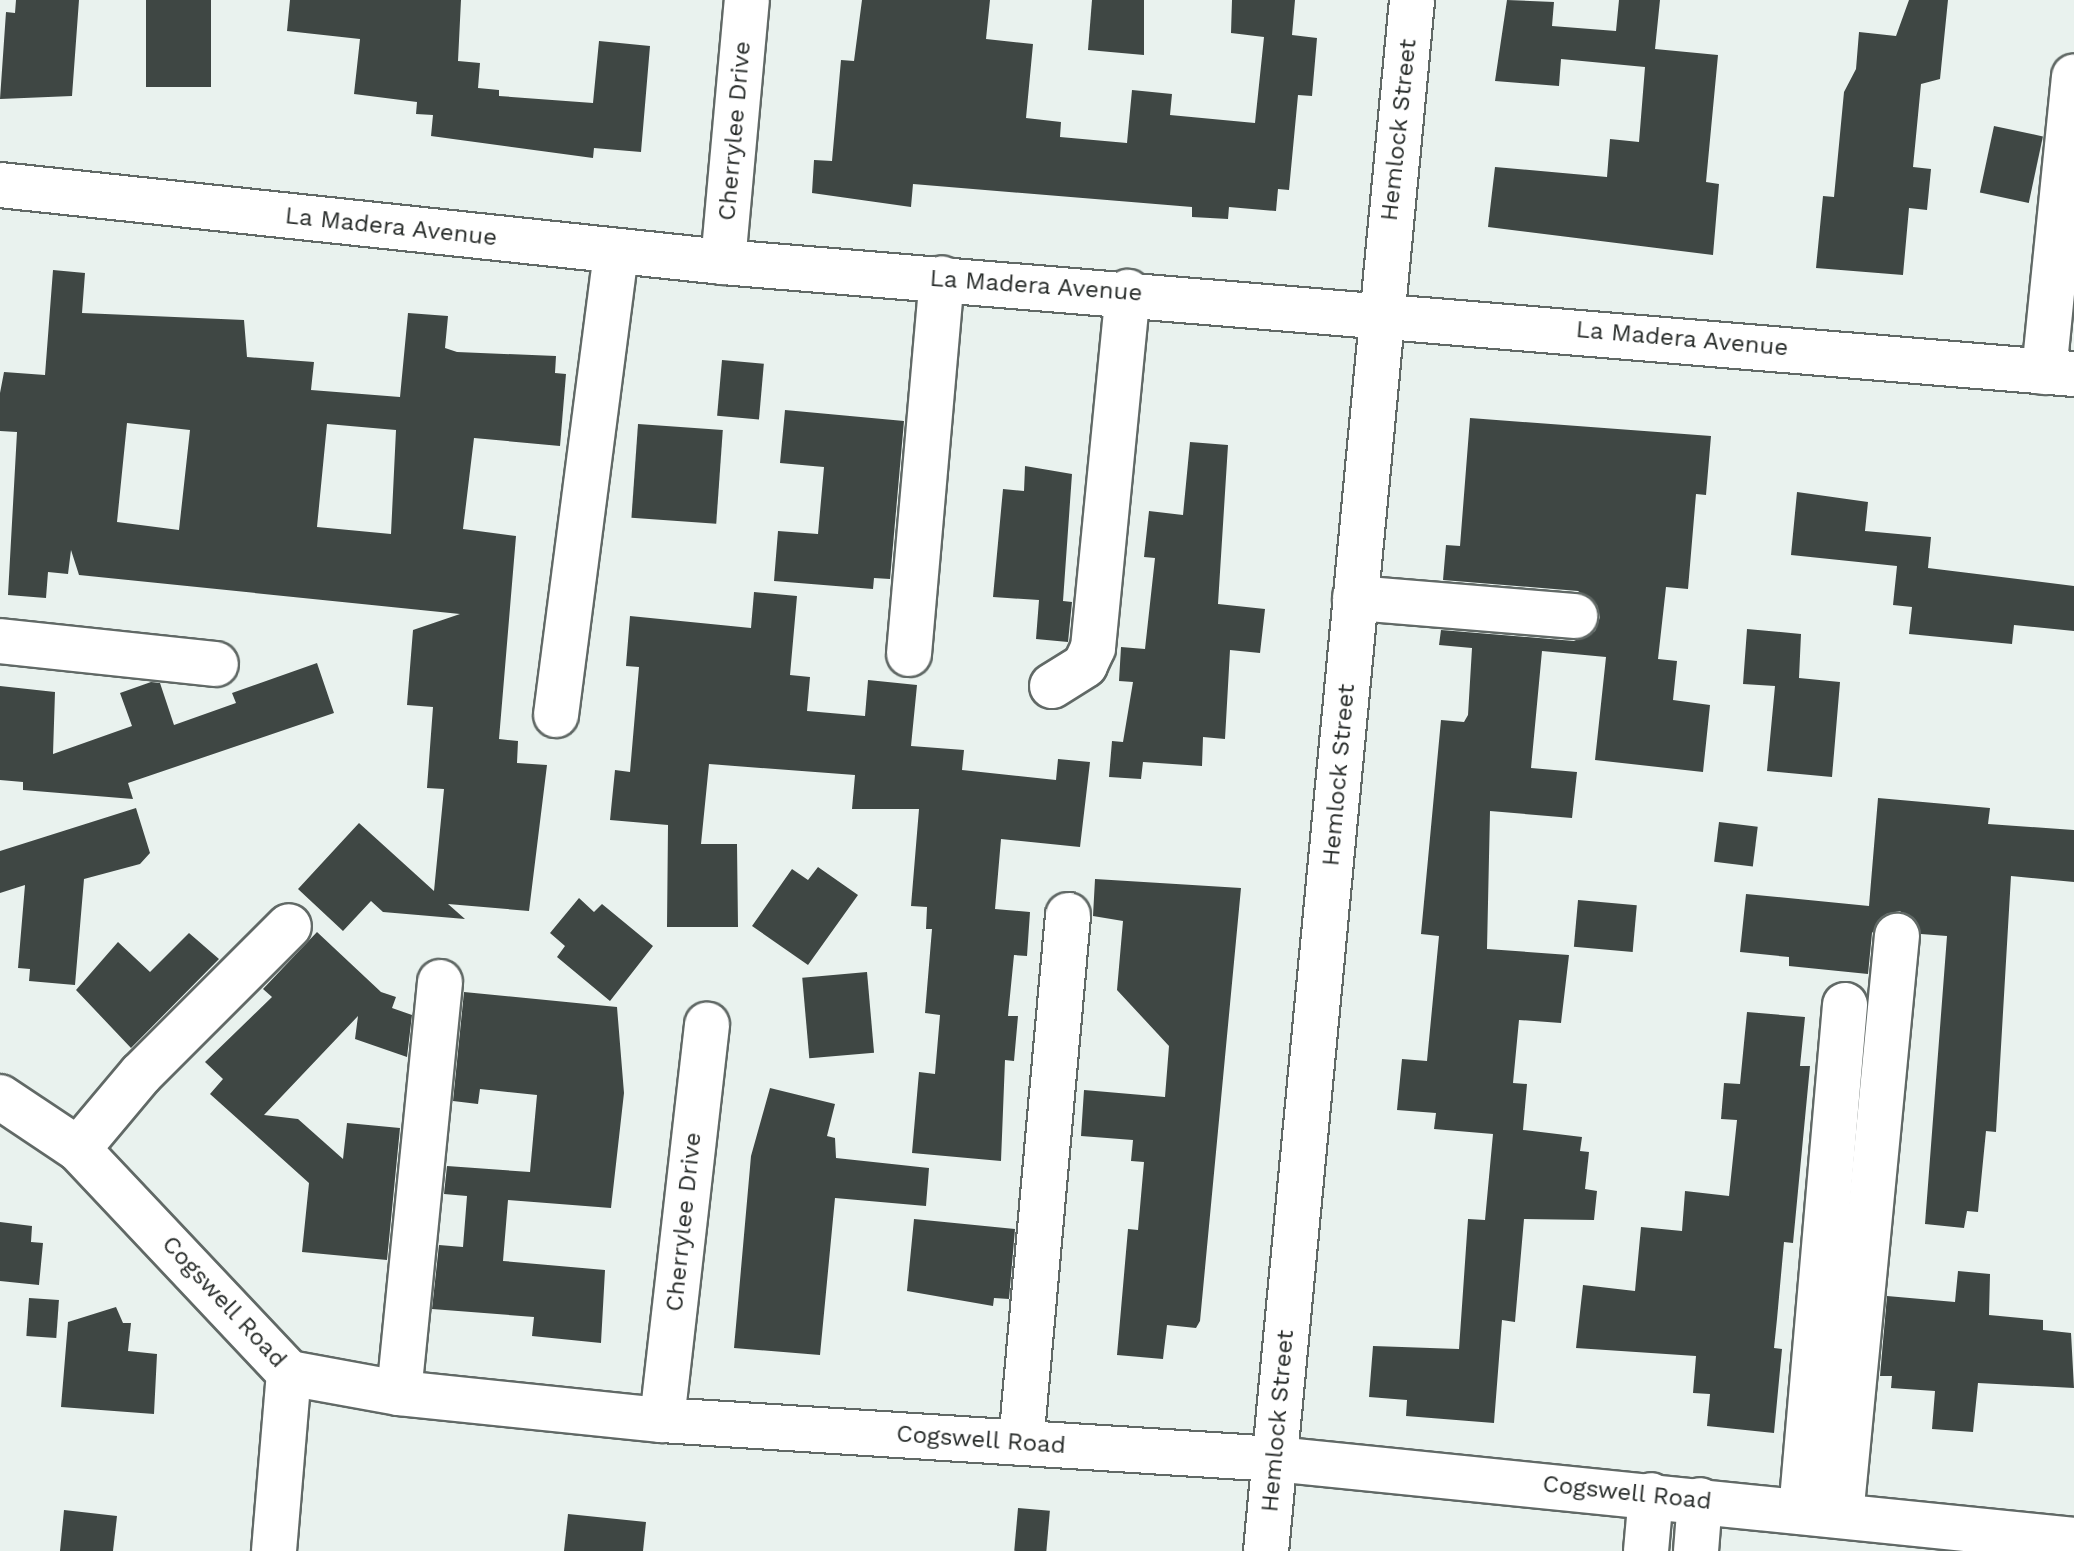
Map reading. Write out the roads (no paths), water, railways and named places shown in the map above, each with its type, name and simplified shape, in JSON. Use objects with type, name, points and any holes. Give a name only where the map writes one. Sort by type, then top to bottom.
[{"type":"street","name":"Cherrylee Drive","points":[[723,262],[747,0]]},
{"type":"street","name":"Hemlock Street","points":[[1266,1551],[1412,0]]},
{"type":"street","points":[[2059,373],[2074,77]]},
{"type":"street","name":"La Madera Avenue","points":[[0,185],[723,262],[1382,312],[2059,373]]},
{"type":"street","points":[[556,715],[616,251]]},
{"type":"street","points":[[909,654],[942,278]]},
{"type":"street","points":[[1052,686],[1085,665],[1093,648],[1128,292]]},
{"type":"street","points":[[1355,598],[1575,616]]},
{"type":"street","points":[[0,641],[216,664]]},
{"type":"street","points":[[1021,1443],[1068,915]]},
{"type":"street","points":[[78,1149],[141,1074],[289,926]]},
{"type":"street","points":[[1846,1524],[1897,936]]},
{"type":"street","points":[[399,1393],[440,982]]},
{"type":"street","points":[[1845,1005],[1846,1524]]},
{"type":"street","name":"Cherrylee Drive","points":[[662,1420],[707,1025]]},
{"type":"street","name":"Cogswell Road","points":[[0,1097],[78,1149],[289,1373],[399,1393],[662,1420],[1275,1459],[1700,1500],[1846,1524],[2074,1540]]},
{"type":"street","points":[[274,1551],[289,1373]]},
{"type":"street","points":[[1646,1551],[1651,1495]]},
{"type":"street","points":[[1696,1551],[1700,1500]]}]
